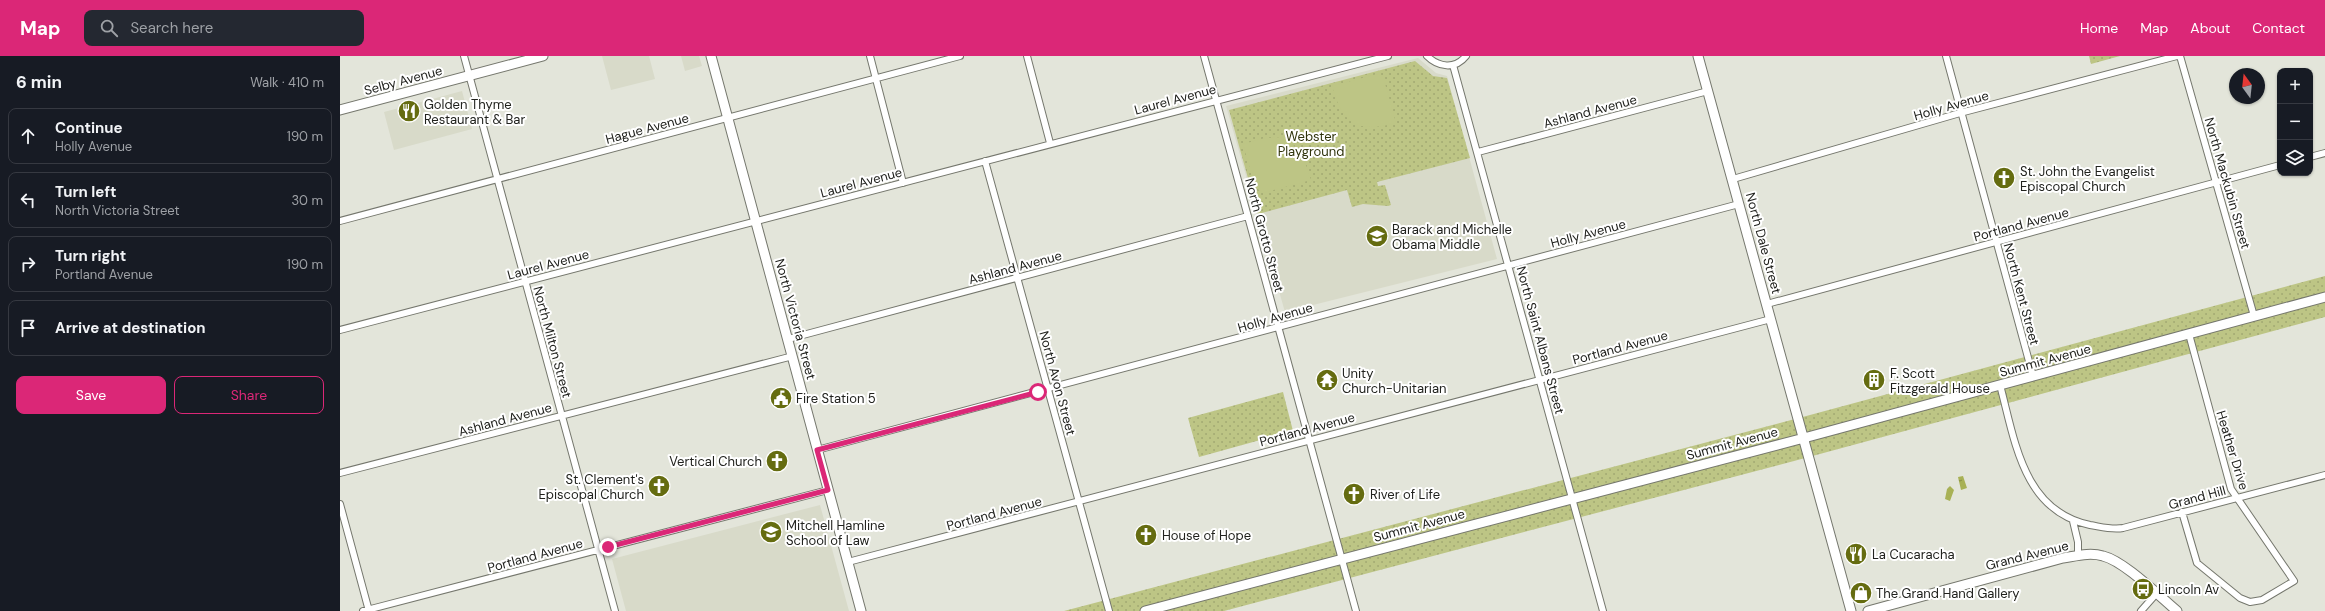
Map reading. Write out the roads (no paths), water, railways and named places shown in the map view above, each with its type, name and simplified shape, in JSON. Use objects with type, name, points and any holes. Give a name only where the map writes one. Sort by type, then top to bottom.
[{"type":"street","name":"North Milton Street","points":[[464,56],[615,611]]},
{"type":"street","name":"Selby Avenue","points":[[340,110],[543,56]]},
{"type":"street","name":"North Victoria Street","points":[[711,56],[861,611]]},
{"type":"street","points":[[870,56],[903,183]]},
{"type":"street","name":"Hague Avenue","points":[[340,221],[960,56]]},
{"type":"street","points":[[1027,56],[1050,144]]},
{"type":"street","name":"North Grotto Street","points":[[1204,56],[1356,611]]},
{"type":"street","name":"Laurel Avenue","points":[[340,330],[1388,56]]},
{"type":"street","points":[[1427,56],[1437,64],[1453,65],[1466,56]]},
{"type":"street","name":"North Dale Street","points":[[1698,56],[1851,611]]},
{"type":"street","name":"North Kent Street","points":[[1946,56],[1960,113],[2034,376]]},
{"type":"street","name":"Holly Avenue","points":[[1732,179],[1960,113],[2179,56]]},
{"type":"street","name":"North Mackubin Street","points":[[2179,56],[2254,316]]},
{"type":"street","name":"North Saint Albans Street","points":[[1453,65],[1603,611]]},
{"type":"street","name":"Ashland Avenue","points":[[1478,152],[1708,91]]},
{"type":"street","points":[[2313,156],[2325,153]]},
{"type":"street","name":"North Avon Street","points":[[985,161],[1108,611]]},
{"type":"street","name":"Portland Avenue","points":[[1767,304],[2277,166]]},
{"type":"street","name":"Holly Avenue","points":[[817,450],[1048,390],[1739,204]]},
{"type":"street","name":"Ashland Avenue","points":[[788,339],[1248,216]]},
{"type":"street","name":"Summit Avenue","points":[[1145,611],[1804,438],[2325,297]]},
{"type":"street","name":"Portland Avenue","points":[[848,562],[1771,319]]},
{"type":"street","name":"Heather Drive","points":[[2182,512],[2197,563],[2240,598],[2250,602],[2262,600],[2294,581],[2236,498],[2232,489],[2189,334]]},
{"type":"street","name":"Ashland Avenue","points":[[340,473],[793,356]]},
{"type":"street","points":[[2000,385],[2022,463],[2031,483],[2050,504],[2073,521],[2078,542],[2078,555]]},
{"type":"street","name":"Grand Hill","points":[[2073,521],[2118,529],[2325,475]]},
{"type":"street","name":"Portland Avenue","points":[[367,611],[828,490]]},
{"type":"street","points":[[340,504],[367,611]]},
{"type":"street","name":"Grand Avenue","points":[[1868,611],[2078,555],[2103,556],[2113,560],[2177,611]]},
{"type":"street","points":[[2142,611],[2156,594]]},
{"type":"water","points":[[1963,476],[1967,488],[1961,490],[1958,477]]},
{"type":"water","points":[[1950,486],[1954,490],[1950,501],[1945,499],[1947,489]]},
{"type":"place","name":"Golden Thyme Restaurant & Bar","points":[[409,111]]},
{"type":"place","name":"St. John the Evangelist Episcopal Church","points":[[2004,178]]},
{"type":"place","name":"Barack and Michelle Obama Middle","points":[[1377,236]]},
{"type":"place","name":"Unity Church-Unitarian","points":[[1327,380]]},
{"type":"place","name":"F. Scott Fitzgerald House","points":[[1874,380]]},
{"type":"place","name":"Fire Station 5","points":[[781,398]]},
{"type":"place","name":"Vertical Church","points":[[777,461]]},
{"type":"place","name":"St. Clement's Episcopal Church","points":[[659,486]]},
{"type":"place","name":"River of Life","points":[[1354,494]]},
{"type":"place","name":"Mitchell Hamline School of Law","points":[[771,532]]},
{"type":"place","name":"House of Hope","points":[[1146,535]]},
{"type":"place","name":"La Cucaracha","points":[[1856,554]]},
{"type":"place","name":"Lincoln Av","points":[[2143,589]]},
{"type":"place","name":"The Grand Hand Gallery","points":[[1861,593]]},
{"type":"park label","name":"Webster Playground","points":[[1311,144]]}]
